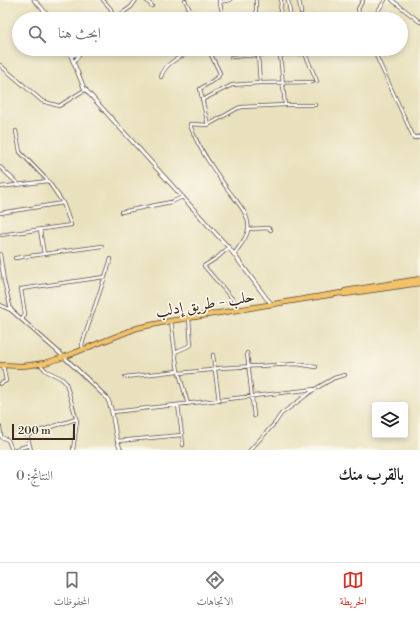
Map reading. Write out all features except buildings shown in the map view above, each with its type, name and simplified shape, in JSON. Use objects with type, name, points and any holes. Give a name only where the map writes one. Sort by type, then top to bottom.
[{"type":"highway","points":[[341,293],[344,291],[420,279]]},
{"type":"highway","points":[[400,286],[398,284],[414,280]]},
{"type":"highway","name":"حلب - طريق إدلب","points":[[2,365],[23,366],[40,364],[83,350],[136,328],[170,321],[341,293],[345,294],[420,283]]},
{"type":"street","points":[[34,0],[45,12]]},
{"type":"street","points":[[103,0],[112,12]]},
{"type":"street","points":[[124,12],[131,7],[136,0]]},
{"type":"street","points":[[146,0],[152,6]]},
{"type":"street","points":[[186,0],[190,12]]},
{"type":"street","points":[[222,12],[219,1],[230,0]]},
{"type":"street","points":[[256,0],[256,12]]},
{"type":"street","points":[[280,12],[281,0]]},
{"type":"street","points":[[288,0],[290,12]]},
{"type":"street","points":[[299,0],[301,12]]},
{"type":"street","points":[[359,12],[358,9],[362,0]]},
{"type":"street","points":[[392,0],[407,12]]},
{"type":"street","points":[[377,12],[383,1]]},
{"type":"street","points":[[184,12],[189,9]]},
{"type":"street","points":[[408,13],[420,22]]},
{"type":"street","points":[[72,56],[81,82],[86,89],[229,247],[273,305]]},
{"type":"street","points":[[74,62],[79,56]]},
{"type":"street","points":[[161,77],[163,69],[182,56]]},
{"type":"street","points":[[208,125],[200,89],[218,77],[220,73],[212,56]]},
{"type":"street","points":[[231,57],[244,56]]},
{"type":"street","points":[[258,56],[260,83]]},
{"type":"street","points":[[280,56],[284,105]]},
{"type":"street","points":[[306,56],[317,81]]},
{"type":"street","points":[[376,56],[414,138],[420,136]]},
{"type":"street","points":[[0,65],[42,101],[59,106],[86,89]]},
{"type":"street","points":[[202,100],[232,84],[313,82]]},
{"type":"street","points":[[234,254],[242,243],[248,229],[246,215],[225,186],[197,141],[190,125],[206,126],[238,108],[284,105],[315,105]]},
{"type":"street","points":[[0,235],[72,225],[63,203],[48,180],[20,152],[16,131]]},
{"type":"street","points":[[0,167],[18,185]]},
{"type":"street","points":[[0,187],[48,180]]},
{"type":"street","points":[[121,212],[171,202],[183,197]]},
{"type":"street","points":[[0,213],[63,203]]},
{"type":"street","points":[[248,229],[268,228],[271,230]]},
{"type":"street","points":[[40,230],[44,254]]},
{"type":"street","points":[[15,258],[102,246]]},
{"type":"street","points":[[229,247],[218,257],[204,266],[235,302]]},
{"type":"street","points":[[0,254],[4,281],[11,310]]},
{"type":"street","points":[[83,350],[82,344],[111,259]]},
{"type":"street","points":[[22,320],[25,314],[21,289],[104,277]]},
{"type":"street","points":[[0,305],[11,310],[107,398],[113,412],[117,441],[121,450]]},
{"type":"street","points":[[175,352],[191,345],[189,318]]},
{"type":"street","points":[[170,321],[178,372],[188,404]]},
{"type":"street","points":[[247,352],[254,416]]},
{"type":"street","points":[[213,356],[220,401]]},
{"type":"street","points":[[40,364],[46,371],[61,378],[66,383],[76,419],[73,450]]},
{"type":"street","points":[[126,377],[215,369],[297,364],[316,367]]},
{"type":"street","points":[[0,384],[6,381],[2,365]]},
{"type":"street","points":[[250,450],[275,423],[281,414],[315,389],[334,378],[345,375]]},
{"type":"street","points":[[113,412],[315,389]]},
{"type":"street","points":[[178,405],[183,445]]},
{"type":"street","points":[[31,450],[27,435],[76,419]]},
{"type":"street","points":[[0,428],[1,437],[8,440],[12,450],[30,444]]},
{"type":"street","points":[[117,441],[182,435]]}]
